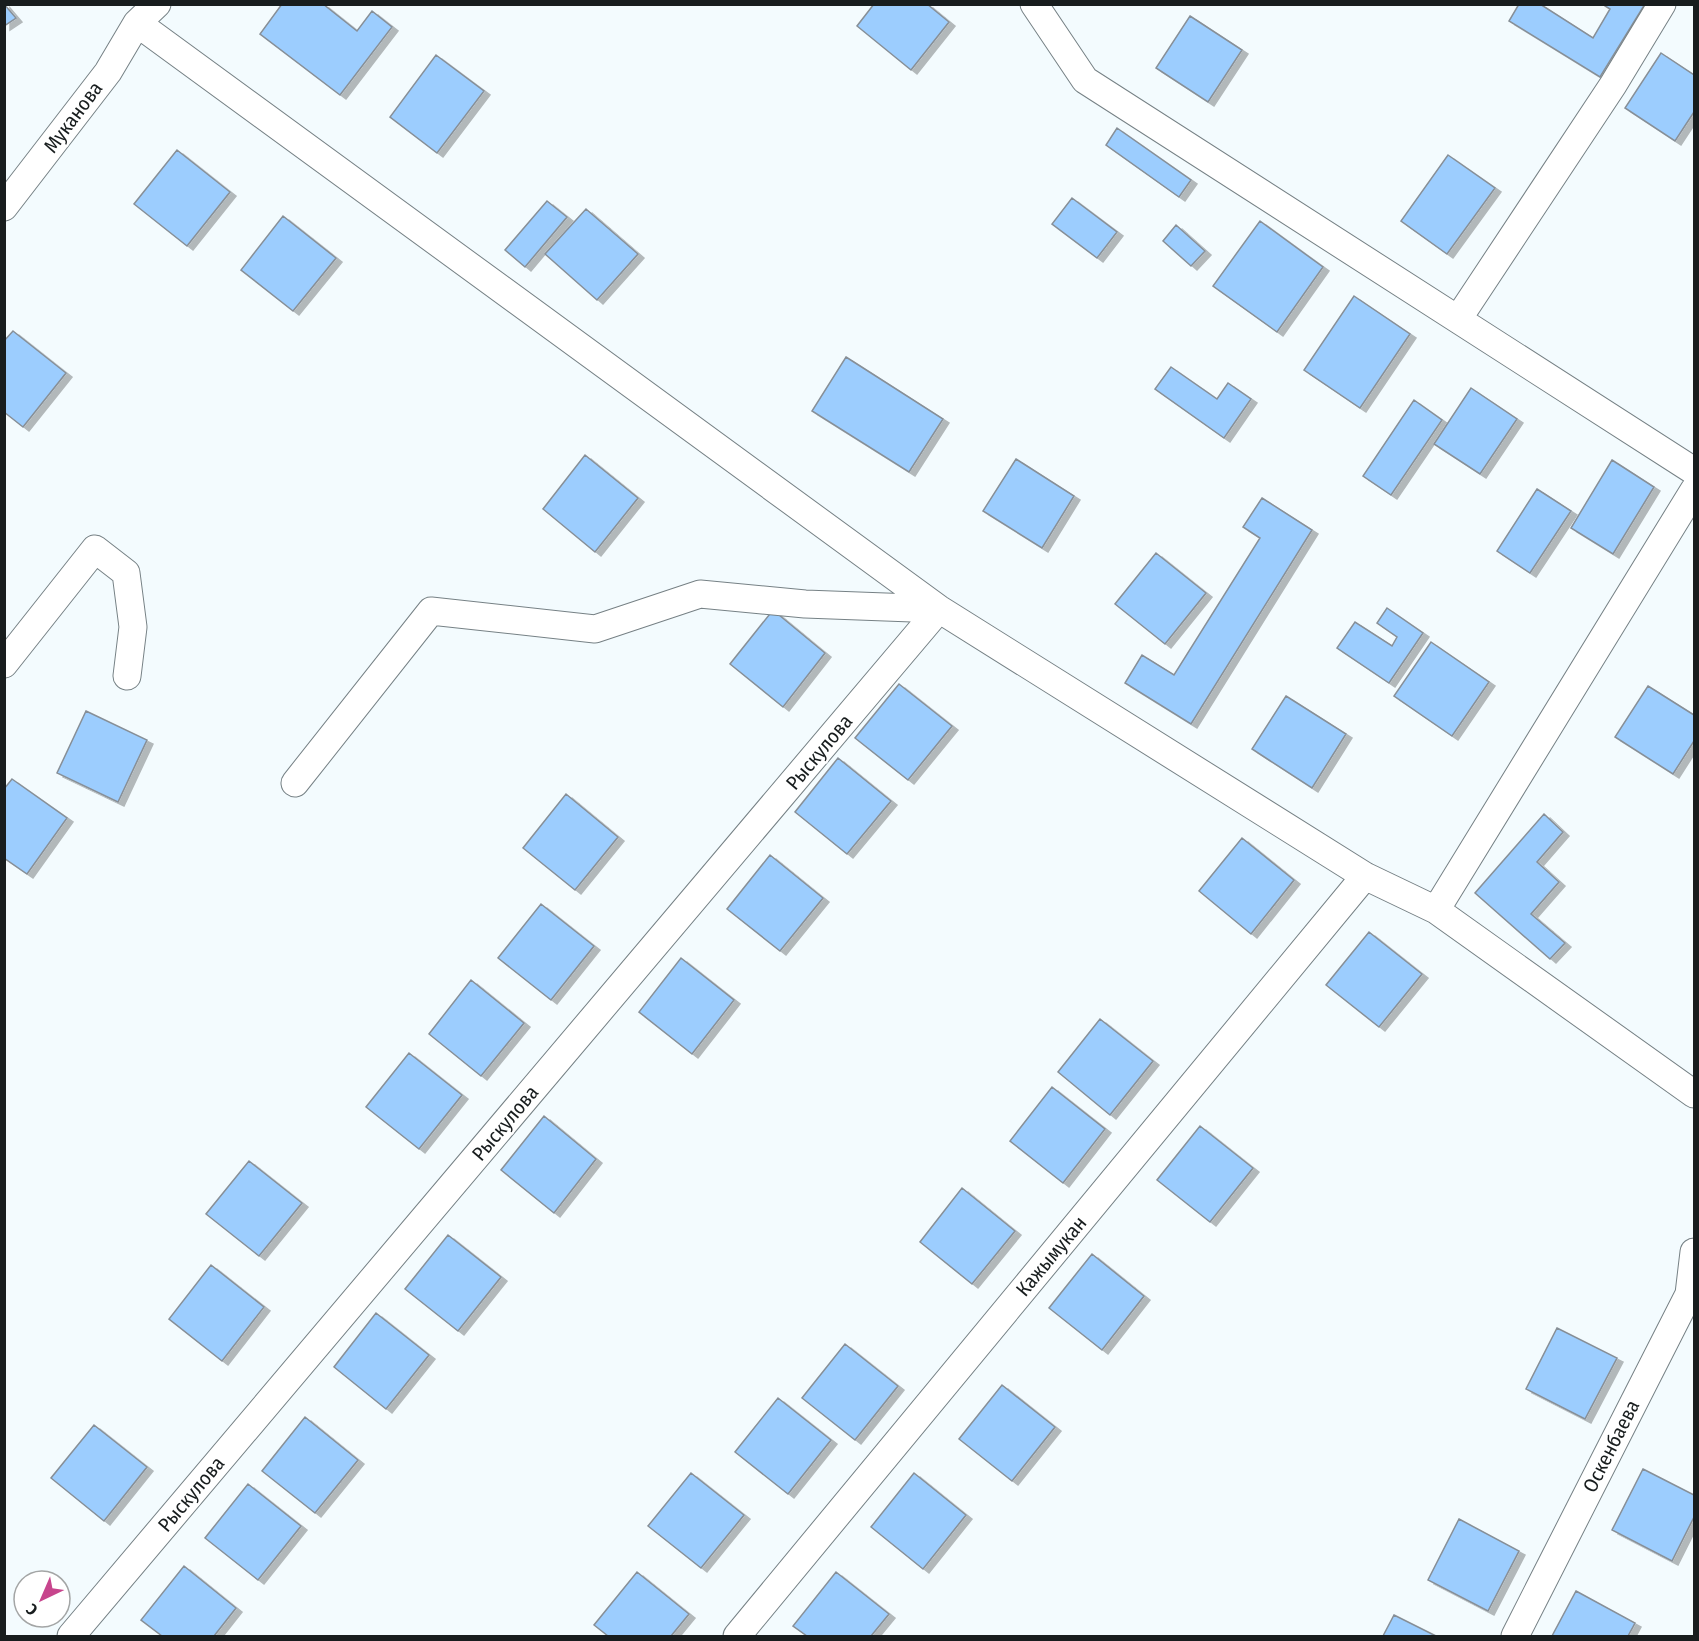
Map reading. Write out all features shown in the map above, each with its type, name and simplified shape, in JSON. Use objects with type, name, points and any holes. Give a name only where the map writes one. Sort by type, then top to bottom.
[{"type":"street","name":"Муканова","points":[[4,207],[108,72],[137,23],[157,4]]},
{"type":"street","points":[[1034,4],[1085,80],[1695,471]]},
{"type":"street","points":[[1458,319],[1614,85],[1662,4]]},
{"type":"street","points":[[137,23],[939,609],[1365,876],[1436,910],[1695,1094]]},
{"type":"street","points":[[1436,910],[1695,490]]},
{"type":"street","points":[[4,664],[95,549],[126,573],[133,627],[127,676]]},
{"type":"street","points":[[295,783],[431,611],[595,629],[700,594],[805,604],[939,609]]},
{"type":"street","name":"Рыскулова","points":[[71,1636],[939,609]]},
{"type":"street","name":"Кажымукан","points":[[737,1636],[1365,876]]},
{"type":"street","name":"Оскенбаева","points":[[1515,1636],[1689,1294],[1695,1252]]},
{"type":"building","points":[[4,4],[16,18],[4,26]]},
{"type":"building","points":[[282,4],[323,4],[357,31],[372,11],[392,27],[340,95],[260,34]]},
{"type":"building","points":[[874,4],[927,4],[949,22],[911,70],[857,26]]},
{"type":"building","points":[[1519,4],[1540,4],[1593,38],[1610,9],[1605,6],[1606,4],[1645,4],[1600,77],[1509,21]]},
{"type":"building","points":[[1190,16],[1242,50],[1208,102],[1156,68]]},
{"type":"building","points":[[1661,53],[1694,75],[1694,112],[1675,141],[1625,108]]},
{"type":"building","points":[[436,55],[484,91],[437,153],[390,117]]},
{"type":"building","points":[[1117,128],[1191,180],[1179,197],[1106,145]]},
{"type":"building","points":[[177,150],[230,192],[187,246],[134,204]]},
{"type":"building","points":[[1448,155],[1495,188],[1447,254],[1401,221]]},
{"type":"building","points":[[1072,198],[1117,232],[1097,258],[1052,224]]},
{"type":"building","points":[[547,201],[567,217],[525,267],[505,250]]},
{"type":"building","points":[[586,209],[638,254],[597,300],[545,254]]},
{"type":"building","points":[[283,216],[336,258],[293,311],[241,270]]},
{"type":"building","points":[[1260,221],[1323,267],[1277,332],[1213,286]]},
{"type":"building","points":[[1176,225],[1205,251],[1191,266],[1163,241]]},
{"type":"building","points":[[1354,296],[1410,334],[1360,408],[1304,370]]},
{"type":"building","points":[[13,331],[66,373],[23,427],[4,412],[4,341]]},
{"type":"building","points":[[846,357],[943,419],[909,472],[812,411]]},
{"type":"building","points":[[1171,367],[1217,399],[1228,383],[1251,399],[1224,438],[1155,389]]},
{"type":"building","points":[[1471,388],[1517,419],[1480,474],[1434,444]]},
{"type":"building","points":[[1414,400],[1442,420],[1391,495],[1363,476]]},
{"type":"building","points":[[585,455],[638,498],[595,552],[543,509]]},
{"type":"building","points":[[1016,459],[1074,496],[1042,548],[983,511]]},
{"type":"building","points":[[1612,460],[1654,487],[1613,554],[1571,528]]},
{"type":"building","points":[[1537,489],[1571,511],[1530,573],[1497,551]]},
{"type":"building","points":[[1262,498],[1312,530],[1191,724],[1125,683],[1142,655],[1174,675],[1260,538],[1243,527]]},
{"type":"building","points":[[1156,553],[1206,593],[1165,644],[1115,604]]},
{"type":"building","points":[[1387,608],[1423,633],[1389,683],[1337,648],[1355,622],[1392,646],[1397,637],[1377,623]]},
{"type":"building","points":[[773,610],[825,653],[783,707],[730,664]]},
{"type":"building","points":[[1431,642],[1489,682],[1452,736],[1394,696]]},
{"type":"building","points":[[899,684],[952,726],[908,780],[855,738]]},
{"type":"building","points":[[1648,686],[1694,715],[1694,741],[1673,774],[1615,737]]},
{"type":"building","points":[[1286,696],[1346,734],[1312,788],[1252,749]]},
{"type":"building","points":[[86,711],[147,740],[118,802],[57,773]]},
{"type":"building","points":[[838,758],[891,801],[847,854],[795,812]]},
{"type":"building","points":[[12,779],[67,818],[27,874],[4,858],[4,789]]},
{"type":"building","points":[[566,794],[618,837],[575,890],[523,848]]},
{"type":"building","points":[[1544,814],[1563,832],[1537,862],[1559,882],[1531,914],[1565,943],[1550,959],[1475,893]]},
{"type":"building","points":[[1242,838],[1294,880],[1251,934],[1199,891]]},
{"type":"building","points":[[770,855],[823,898],[780,951],[727,909]]},
{"type":"building","points":[[541,904],[594,946],[551,1000],[498,958]]},
{"type":"building","points":[[1369,932],[1422,974],[1379,1027],[1326,985]]},
{"type":"building","points":[[681,958],[734,1000],[692,1054],[639,1012]]},
{"type":"building","points":[[471,980],[524,1023],[481,1076],[429,1034]]},
{"type":"building","points":[[1100,1019],[1153,1061],[1110,1115],[1058,1072]]},
{"type":"building","points":[[409,1053],[462,1095],[419,1149],[366,1107]]},
{"type":"building","points":[[1052,1087],[1105,1129],[1063,1183],[1010,1141]]},
{"type":"building","points":[[544,1116],[596,1159],[554,1213],[501,1170]]},
{"type":"building","points":[[1200,1126],[1253,1168],[1210,1222],[1157,1180]]},
{"type":"building","points":[[249,1161],[302,1203],[259,1256],[206,1214]]},
{"type":"building","points":[[962,1188],[1015,1231],[972,1284],[920,1242]]},
{"type":"building","points":[[448,1235],[501,1277],[458,1331],[405,1289]]},
{"type":"building","points":[[1092,1254],[1144,1296],[1102,1350],[1049,1308]]},
{"type":"building","points":[[211,1265],[264,1307],[222,1361],[169,1319]]},
{"type":"building","points":[[376,1313],[429,1355],[386,1409],[334,1367]]},
{"type":"building","points":[[1557,1328],[1617,1358],[1585,1419],[1526,1389]]},
{"type":"building","points":[[845,1344],[898,1386],[855,1440],[802,1398]]},
{"type":"building","points":[[1002,1385],[1055,1427],[1012,1481],[959,1439]]},
{"type":"building","points":[[778,1398],[831,1440],[788,1494],[735,1452]]},
{"type":"building","points":[[305,1417],[358,1460],[315,1513],[262,1471]]},
{"type":"building","points":[[94,1425],[147,1467],[104,1521],[51,1478]]},
{"type":"building","points":[[1643,1469],[1694,1495],[1694,1517],[1672,1561],[1612,1530]]},
{"type":"building","points":[[691,1473],[744,1515],[701,1568],[648,1526]]},
{"type":"building","points":[[914,1473],[966,1515],[923,1569],[871,1527]]},
{"type":"building","points":[[248,1484],[301,1526],[258,1580],[205,1538]]},
{"type":"building","points":[[1459,1519],[1519,1551],[1488,1611],[1428,1580]]},
{"type":"building","points":[[184,1566],[236,1608],[214,1636],[162,1636],[141,1620]]},
{"type":"building","points":[[637,1572],[689,1614],[671,1636],[608,1636],[594,1625]]},
{"type":"building","points":[[836,1572],[889,1614],[871,1636],[807,1636],[793,1626]]},
{"type":"building","points":[[1576,1591],[1635,1623],[1628,1636],[1552,1636]]},
{"type":"building","points":[[1394,1615],[1436,1636],[1383,1636]]}]
